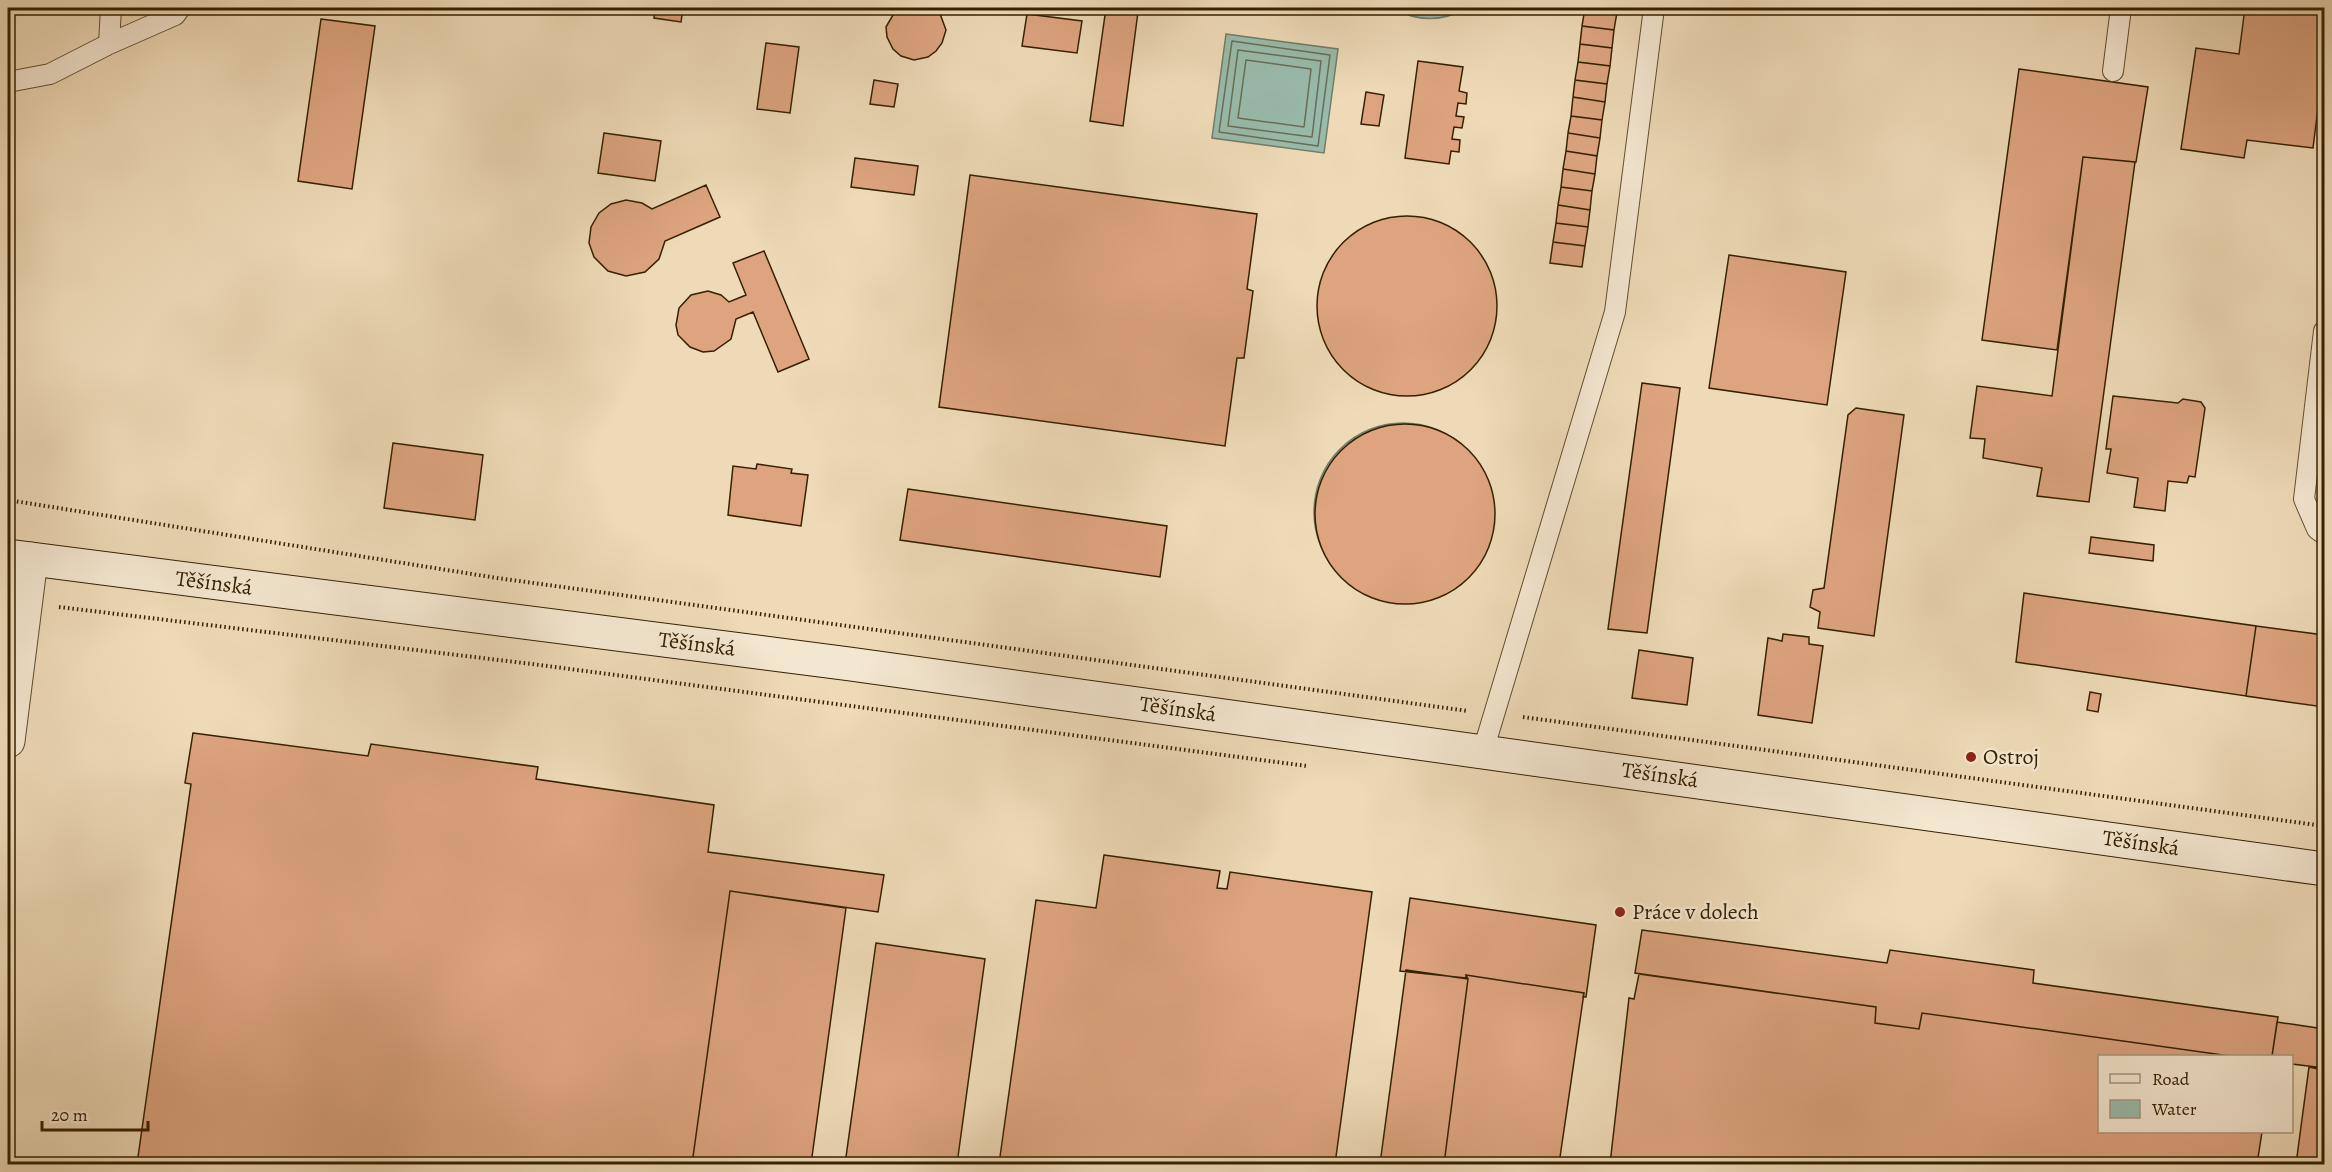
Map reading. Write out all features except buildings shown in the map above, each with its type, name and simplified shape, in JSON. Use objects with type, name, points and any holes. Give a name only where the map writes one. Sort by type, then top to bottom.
[{"type":"street","name":"Těšínská","points":[[8,741],[25,603],[19,558],[850,664],[2325,869]]},
{"type":"lane","points":[[109,44],[111,8]]},
{"type":"lane","points":[[8,82],[50,74],[109,44],[175,15],[180,8]]},
{"type":"lane","points":[[1483,752],[1615,312],[1653,8]]},
{"type":"lane","points":[[2113,71],[2121,8]]},
{"type":"lane","points":[[2325,331],[2304,499],[2317,529],[2325,534]]},
{"type":"path","points":[[8,501],[497,578],[2325,826]]},
{"type":"path","points":[[25,603],[555,666],[1312,766]]},
{"type":"water","points":[[1393,8],[1467,8],[1439,18],[1420,18]]},
{"type":"water","points":[[1226,34],[1338,49],[1324,153],[1212,138]]},
{"type":"water","points":[[1407,217],[1441,224],[1470,243],[1489,272],[1496,306],[1489,340],[1470,369],[1441,388],[1407,395],[1373,388],[1344,369],[1325,340],[1318,306],[1325,272],[1344,243],[1373,224]]},
{"type":"water","points":[[1403,423],[1437,430],[1466,449],[1485,478],[1492,512],[1485,546],[1466,575],[1437,594],[1403,601],[1369,594],[1340,575],[1321,546],[1314,512],[1321,478],[1340,449],[1369,430]]},
{"type":"place","name":"Ostroj","points":[[1971,757]]},
{"type":"place","name":"Práce v dolech","points":[[1620,912]]}]
